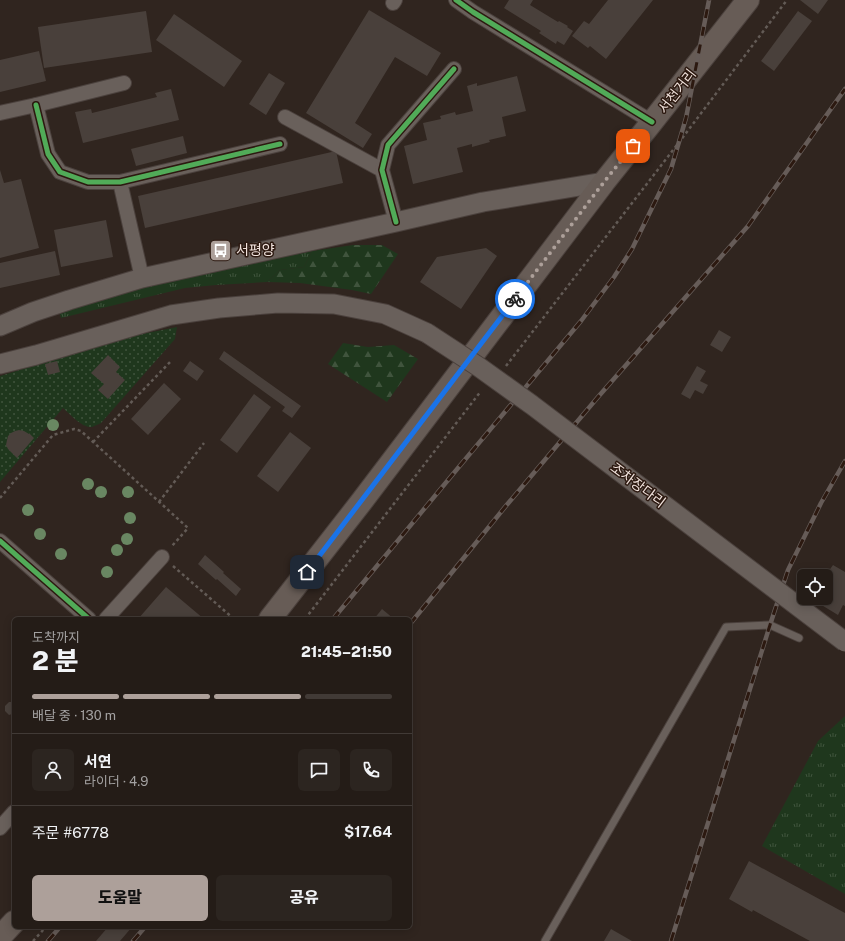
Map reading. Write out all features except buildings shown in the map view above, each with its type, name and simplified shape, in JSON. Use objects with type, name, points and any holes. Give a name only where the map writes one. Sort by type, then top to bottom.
[{"type":"main road","name":"서천거리","points":[[272,617],[604,182],[748,0]]},
{"type":"main road","points":[[0,326],[33,312],[142,278],[483,202],[604,182]]},
{"type":"main road","name":"조차장다리","points":[[0,364],[36,355],[171,315],[219,308],[278,303],[334,304],[385,314],[427,333],[479,367],[532,405],[845,642]]},
{"type":"main road","points":[[0,937],[12,924]]},
{"type":"street","points":[[456,0],[496,27],[652,122]]},
{"type":"street","points":[[396,222],[382,170],[388,145],[454,69]]},
{"type":"street","points":[[0,113],[124,83]]},
{"type":"street","points":[[36,105],[48,154],[60,172],[88,182],[120,182],[280,144]]},
{"type":"street","points":[[285,117],[382,170]]},
{"type":"street","points":[[120,182],[142,278]]},
{"type":"street","points":[[0,541],[87,617]]},
{"type":"street","points":[[108,617],[162,557]]},
{"type":"street","points":[[0,828],[12,814]]},
{"type":"lane","points":[[545,941],[726,627],[770,625],[799,638]]},
{"type":"path","points":[[503,368],[787,0]]},
{"type":"path","points":[[93,442],[172,360]]},
{"type":"path","points":[[307,617],[483,390]]},
{"type":"path","points":[[0,498],[53,435],[74,429],[81,431],[188,528],[162,557],[232,617]]},
{"type":"path","points":[[159,502],[204,443]]},
{"type":"path","points":[[33,941],[44,929]]},
{"type":"green space","points":[[353,245],[382,245],[398,254],[371,294],[300,283],[267,282],[280,270],[304,267],[312,251]]},
{"type":"green space","points":[[312,251],[304,267],[280,270],[267,282],[185,288],[61,318],[58,308],[196,275]]},
{"type":"green space","points":[[177,327],[175,339],[101,423],[88,427],[76,420],[63,408],[0,482],[0,376],[132,336]]},
{"type":"green space","points":[[343,343],[368,347],[394,345],[418,359],[387,402],[328,364]]},
{"type":"green space","points":[[845,716],[845,894],[762,846],[818,741]]},
{"type":"railway","points":[[335,617],[581,321],[614,277],[632,249],[671,169],[686,118],[709,0]]},
{"type":"railway","points":[[412,622],[505,507],[598,397],[748,226],[845,89]]},
{"type":"railway","points":[[671,941],[788,570],[821,503],[845,461]]},
{"type":"railway","points":[[48,941],[58,929]]},
{"type":"railway","points":[[133,941],[143,929]]},
{"type":"cycle path","points":[[456,0],[473,12],[652,122]]},
{"type":"cycle path","points":[[396,222],[382,170],[388,145],[454,69]]},
{"type":"cycle path","points":[[36,105],[48,154],[60,172],[88,182],[120,182],[280,144]]},
{"type":"cycle path","points":[[0,541],[87,617]]},
{"type":"way so far","points":[[515,299],[633,146]]},
{"type":"place","name":"서평양","points":[[221,250]]},
{"type":"route","points":[[307,572],[515,299]]}]
